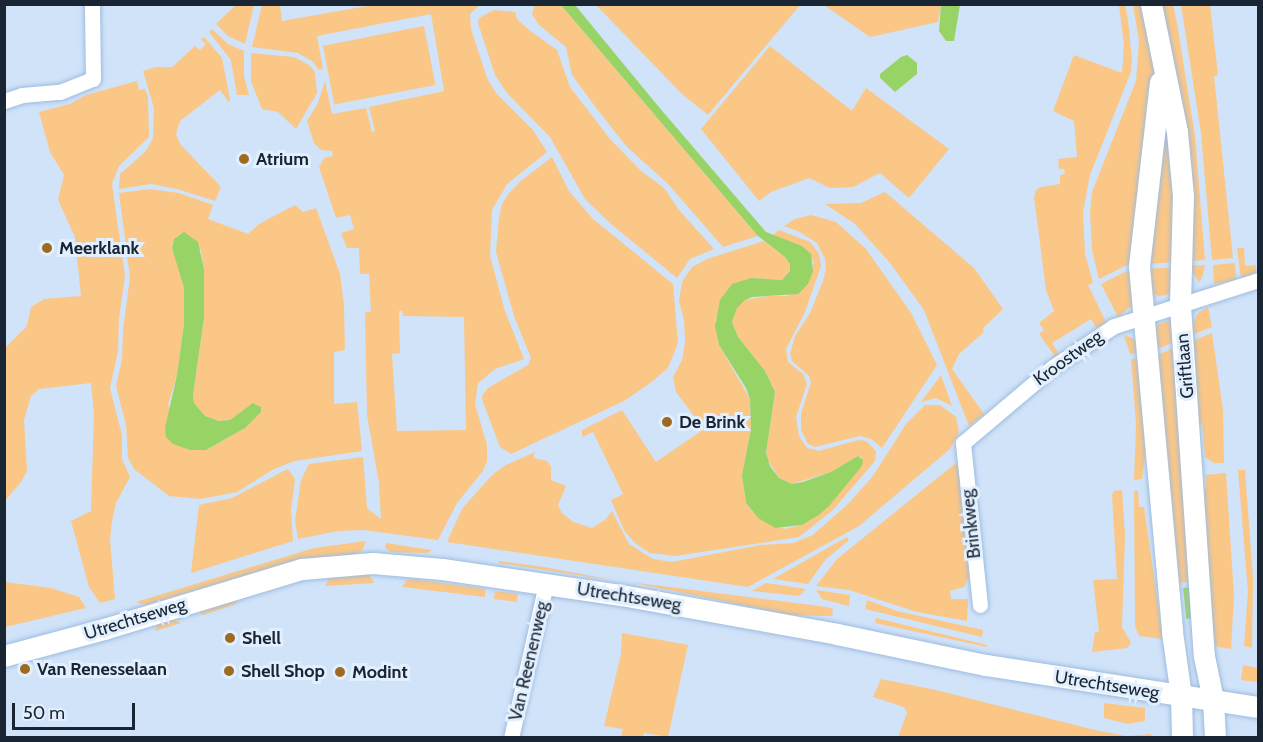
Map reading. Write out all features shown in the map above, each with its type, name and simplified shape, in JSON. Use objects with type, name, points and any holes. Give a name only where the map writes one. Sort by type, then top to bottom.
[{"type":"street","points":[[4,101],[22,95],[60,92],[93,79],[92,4]]},
{"type":"street","name":"Griftlaan","points":[[1151,4],[1177,132],[1183,196],[1180,306],[1204,656],[1213,700],[1215,738]]},
{"type":"street","name":"Griftlaan","points":[[1157,34],[1160,89],[1140,266],[1172,632],[1181,696],[1182,738]]},
{"type":"street","points":[[4,88],[22,95]]},
{"type":"street","name":"Kroostweg","points":[[963,443],[1082,345],[1114,326],[1258,280]]},
{"type":"street","name":"Brinkweg","points":[[963,443],[980,605]]},
{"type":"street","name":"Utrechtseweg","points":[[4,656],[125,623],[252,583],[322,566],[406,564],[546,584],[837,634],[986,665],[1258,707]]},
{"type":"street","name":"Van Reenenweg","points":[[512,738],[546,584]]},
{"type":"shaded area","points":[[236,5],[254,5],[245,44],[228,36],[216,24]]},
{"type":"shaded area","points":[[262,5],[280,5],[282,21],[373,5],[480,5],[470,14],[471,29],[487,78],[496,93],[533,130],[547,152],[507,184],[492,210],[490,256],[505,311],[524,359],[495,369],[478,383],[475,404],[487,445],[487,461],[483,471],[457,503],[438,540],[363,530],[338,531],[298,539],[295,521],[301,480],[309,464],[363,457],[367,508],[381,519],[379,483],[367,415],[365,313],[371,311],[369,274],[360,274],[359,248],[347,248],[341,233],[354,229],[350,215],[336,218],[319,167],[324,158],[333,156],[332,151],[321,150],[314,143],[307,121],[318,103],[325,81],[332,114],[366,108],[372,132],[375,131],[369,107],[444,91],[431,14],[317,36],[323,69],[319,70],[312,61],[298,53],[252,47]],"holes":[[[399,311],[402,311],[403,316],[464,317],[466,430],[397,431],[392,354],[400,353]]]},
{"type":"shaded area","points":[[535,5],[561,5],[758,236],[723,247],[667,183],[627,147],[597,109],[572,75],[566,47],[539,25],[532,14]]},
{"type":"shaded area","points":[[561,5],[575,5],[766,232],[802,246],[811,254],[813,271],[808,284],[798,294],[752,297],[737,308],[732,322],[738,337],[765,371],[775,392],[766,453],[770,466],[779,478],[792,484],[803,482],[831,472],[858,456],[863,460],[862,466],[829,506],[802,525],[775,528],[758,518],[746,503],[742,475],[751,429],[750,399],[746,388],[719,345],[715,326],[720,300],[732,284],[751,278],[782,280],[790,271],[790,264],[785,257],[758,236]]},
{"type":"shaded area","points":[[596,5],[800,5],[708,115],[682,94]]},
{"type":"shaded area","points":[[824,5],[941,5],[938,22],[870,37]]},
{"type":"shaded area","points":[[941,5],[960,5],[954,41],[946,41],[939,31]]},
{"type":"shaded area","points":[[1119,5],[1125,5],[1128,20],[1131,72],[1090,175],[1083,212],[1085,254],[1093,283],[1088,285],[1107,324],[1097,329],[1091,319],[1052,343],[1059,354],[1052,358],[1054,355],[1039,334],[1044,330],[1039,323],[1054,311],[1046,290],[1034,197],[1036,190],[1041,187],[1060,184],[1060,175],[1065,174],[1064,169],[1059,169],[1058,159],[1077,157],[1074,121],[1053,111],[1074,55],[1122,73],[1124,45]]},
{"type":"shaded area","points":[[1133,5],[1143,5],[1156,68],[1138,264],[1127,265],[1099,279],[1092,250],[1090,212],[1092,192],[1136,81],[1139,41]]},
{"type":"shaded area","points":[[1160,5],[1173,5],[1177,23],[1195,136],[1205,260],[1189,261]]},
{"type":"shaded area","points":[[1181,5],[1210,5],[1218,75],[1214,76],[1233,258],[1212,260],[1201,133]]},
{"type":"shaded area","points":[[494,10],[515,12],[517,19],[529,30],[557,50],[570,87],[610,139],[641,171],[664,188],[679,210],[714,249],[690,259],[677,278],[611,224],[585,199],[550,137],[507,93],[495,75],[478,23],[479,18]]},
{"type":"shaded area","points":[[424,26],[435,85],[334,105],[323,46]]},
{"type":"shaded area","points":[[212,29],[228,44],[244,51],[244,76],[249,95],[237,95],[231,60],[209,32]]},
{"type":"shaded area","points":[[204,37],[222,58],[230,99],[229,102],[220,90],[180,121],[176,134],[180,144],[221,187],[215,201],[177,189],[151,184],[119,189],[120,174],[146,151],[153,138],[154,108],[143,71],[156,67],[172,67],[195,46],[200,50],[206,44],[201,39]]},
{"type":"shaded area","points":[[770,46],[852,111],[866,88],[949,149],[909,198],[880,173],[853,187],[830,188],[809,178],[771,192],[759,201],[701,129]]},
{"type":"shaded area","points":[[251,53],[294,57],[309,65],[315,72],[317,93],[296,129],[278,112],[262,109],[251,81]]},
{"type":"shaded area","points":[[907,55],[917,63],[917,74],[895,92],[880,78],[880,74],[901,57]]},
{"type":"shaded area","points":[[137,81],[139,90],[145,89],[148,97],[149,137],[119,166],[112,184],[125,276],[119,318],[118,351],[110,388],[122,435],[122,459],[130,477],[116,503],[112,521],[110,539],[115,599],[100,603],[89,587],[71,521],[91,511],[94,414],[91,383],[39,389],[31,396],[24,420],[27,471],[5,501],[5,348],[27,326],[31,307],[44,299],[81,296],[75,237],[58,200],[64,175],[50,152],[39,112],[70,104],[86,95]]},
{"type":"shaded area","points":[[1169,107],[1176,262],[1147,264],[1146,239]]},
{"type":"shaded area","points":[[552,157],[569,191],[593,219],[673,284],[678,343],[668,368],[624,401],[511,454],[500,447],[482,396],[488,388],[528,365],[531,358],[514,316],[496,252],[499,218],[502,204],[509,193]]},
{"type":"shaded area","points":[[149,189],[179,193],[213,205],[208,219],[248,234],[259,224],[295,205],[303,212],[316,208],[340,274],[344,305],[345,350],[334,352],[334,404],[357,402],[362,451],[295,461],[274,469],[237,492],[201,499],[169,496],[134,469],[128,458],[126,425],[116,386],[122,359],[123,330],[130,277],[119,193]],"holes":[[[177,236],[201,250],[204,269],[204,319],[193,395],[194,403],[205,416],[219,421],[230,420],[257,403],[245,428],[206,450],[190,450],[168,405],[177,375],[184,324],[184,288],[172,244]]]},
{"type":"shaded area","points":[[885,192],[974,268],[1003,309],[983,328],[984,332],[959,354],[952,369],[984,414],[969,426],[924,310],[890,263],[855,224],[825,204],[861,203]]},
{"type":"shaded area","points":[[811,215],[836,222],[866,249],[911,313],[937,365],[882,448],[871,439],[860,436],[815,447],[808,444],[801,430],[801,413],[811,383],[809,376],[792,361],[790,354],[795,336],[810,313],[826,268],[825,259],[817,243],[798,231],[784,226],[795,219]]},
{"type":"shaded area","points":[[779,230],[810,242],[819,254],[821,266],[805,312],[786,349],[788,362],[803,374],[807,384],[796,417],[799,436],[807,448],[819,451],[858,440],[866,441],[876,451],[875,461],[833,510],[799,537],[676,556],[650,553],[635,543],[625,532],[611,500],[623,494],[593,432],[582,437],[582,430],[622,410],[656,462],[704,429],[676,392],[673,377],[682,360],[685,343],[684,320],[679,301],[682,282],[692,267],[707,259],[764,241],[785,257],[790,264],[790,271],[782,280],[751,278],[715,319],[719,345],[750,399],[751,429],[742,475],[746,503],[751,510],[758,518],[784,529],[802,525],[819,515],[862,466],[861,457],[858,456],[831,472],[792,484],[779,478],[768,460],[766,453],[775,392],[765,371],[738,337],[732,322],[737,307],[744,300],[787,296],[808,284],[814,262],[802,246],[772,236]]},
{"type":"shaded area","points":[[184,232],[198,242],[204,269],[204,318],[193,395],[194,403],[205,416],[219,421],[230,420],[253,403],[261,407],[261,412],[245,428],[206,450],[190,450],[173,444],[166,437],[165,428],[177,375],[184,324],[184,288],[172,248],[174,239]]},
{"type":"shaded area","points":[[1237,248],[1244,248],[1245,266],[1256,265],[1256,274],[1241,279]]},
{"type":"shaded area","points":[[1235,263],[1236,280],[1214,284],[1213,265]]},
{"type":"shaded area","points":[[1205,265],[1202,278],[1199,282],[1188,266]]},
{"type":"shaded area","points":[[1176,267],[1171,294],[1159,296],[1150,293],[1147,269]]},
{"type":"shaded area","points":[[1139,269],[1134,304],[1118,317],[1101,284],[1127,271]]},
{"type":"shaded area","points":[[1208,307],[1212,327],[1189,336],[1197,314]]},
{"type":"shaded area","points":[[1167,321],[1173,322],[1181,339],[1153,351],[1153,327]]},
{"type":"shaded area","points":[[1212,333],[1223,410],[1224,463],[1214,463],[1205,457],[1202,424],[1197,424],[1190,342]]},
{"type":"shaded area","points":[[1124,335],[1137,340],[1142,353],[1130,354]]},
{"type":"shaded area","points":[[1181,345],[1196,581],[1178,583],[1155,356]]},
{"type":"shaded area","points":[[1143,358],[1147,443],[1142,479],[1134,480],[1136,424],[1131,359]]},
{"type":"shaded area","points":[[941,375],[952,406],[936,398],[921,402]]},
{"type":"shaded area","points":[[925,405],[940,405],[956,417],[959,432],[950,449],[859,526],[748,587],[447,542],[462,509],[491,476],[504,466],[539,450],[534,453],[534,458],[547,461],[551,467],[551,480],[566,486],[558,505],[562,513],[573,522],[592,528],[605,520],[612,511],[629,544],[653,559],[672,562],[761,545],[793,543],[813,535],[848,504],[873,476],[906,424]]},
{"type":"shaded area","points":[[956,463],[960,468],[970,575],[964,587],[950,591],[951,599],[968,599],[967,621],[917,612],[849,590],[816,586],[837,559]]},
{"type":"shaded area","points":[[288,469],[295,479],[291,511],[293,541],[191,573],[199,505],[232,498]]},
{"type":"shaded area","points":[[1238,470],[1245,470],[1253,577],[1252,648],[1244,646],[1248,592]]},
{"type":"shaded area","points":[[1226,473],[1234,596],[1231,649],[1213,646],[1201,490],[1206,489],[1206,475]]},
{"type":"shaded area","points":[[1122,490],[1125,535],[1122,627],[1131,643],[1127,648],[1092,652],[1095,632],[1099,632],[1093,580],[1117,579],[1112,495],[1114,491]]},
{"type":"shaded area","points":[[1134,491],[1138,491],[1139,507],[1144,507],[1163,639],[1139,636],[1135,626]]},
{"type":"shaded area","points":[[847,537],[849,540],[826,559],[808,584],[773,579]]},
{"type":"shaded area","points":[[366,541],[362,551],[355,554],[274,567],[146,605],[136,602],[314,548]]},
{"type":"shaded area","points":[[386,543],[432,550],[427,553],[390,552],[385,547]]},
{"type":"shaded area","points":[[499,561],[544,567],[617,581],[499,563]]},
{"type":"shaded area","points":[[369,574],[374,583],[325,586],[330,576]]},
{"type":"shaded area","points":[[407,580],[485,589],[485,597],[402,587]]},
{"type":"shaded area","points":[[5,582],[51,588],[79,597],[86,608],[5,627]]},
{"type":"shaded area","points":[[630,582],[827,607],[833,609],[832,616],[791,615]]},
{"type":"shaded area","points":[[766,583],[806,589],[799,596],[752,591]]},
{"type":"shaded area","points":[[1192,587],[1195,618],[1186,619],[1183,588]]},
{"type":"shaded area","points":[[816,590],[850,595],[849,606],[822,599]]},
{"type":"shaded area","points":[[495,591],[518,594],[517,602],[494,599]]},
{"type":"shaded area","points":[[237,600],[236,604],[203,615],[197,611]]},
{"type":"shaded area","points":[[867,600],[897,611],[983,630],[982,637],[865,609]]},
{"type":"shaded area","points":[[876,618],[987,645],[987,647],[875,623]]},
{"type":"shaded area","points":[[171,619],[181,623],[155,631],[159,622]]},
{"type":"shaded area","points":[[622,633],[688,645],[668,737],[644,733],[643,737],[621,737],[623,729],[604,726],[621,654]]},
{"type":"shaded area","points":[[1243,665],[1258,668],[1258,682],[1241,680]]},
{"type":"shaded area","points":[[881,679],[936,690],[1095,730],[1127,736],[1151,734],[1152,737],[898,737],[907,713],[904,707],[873,697]]},
{"type":"shaded area","points":[[1104,703],[1145,708],[1145,721],[1128,724],[1104,718]]},
{"type":"place","name":"Atrium","points":[[244,159]]},
{"type":"place","name":"Meerklank","points":[[47,248]]},
{"type":"place","name":"De Brink","points":[[667,422]]},
{"type":"place","name":"Shell","points":[[230,638]]},
{"type":"place","name":"Van Renesselaan","points":[[25,669]]},
{"type":"place","name":"Shell Shop","points":[[229,671]]},
{"type":"place","name":"Modint","points":[[340,672]]}]
